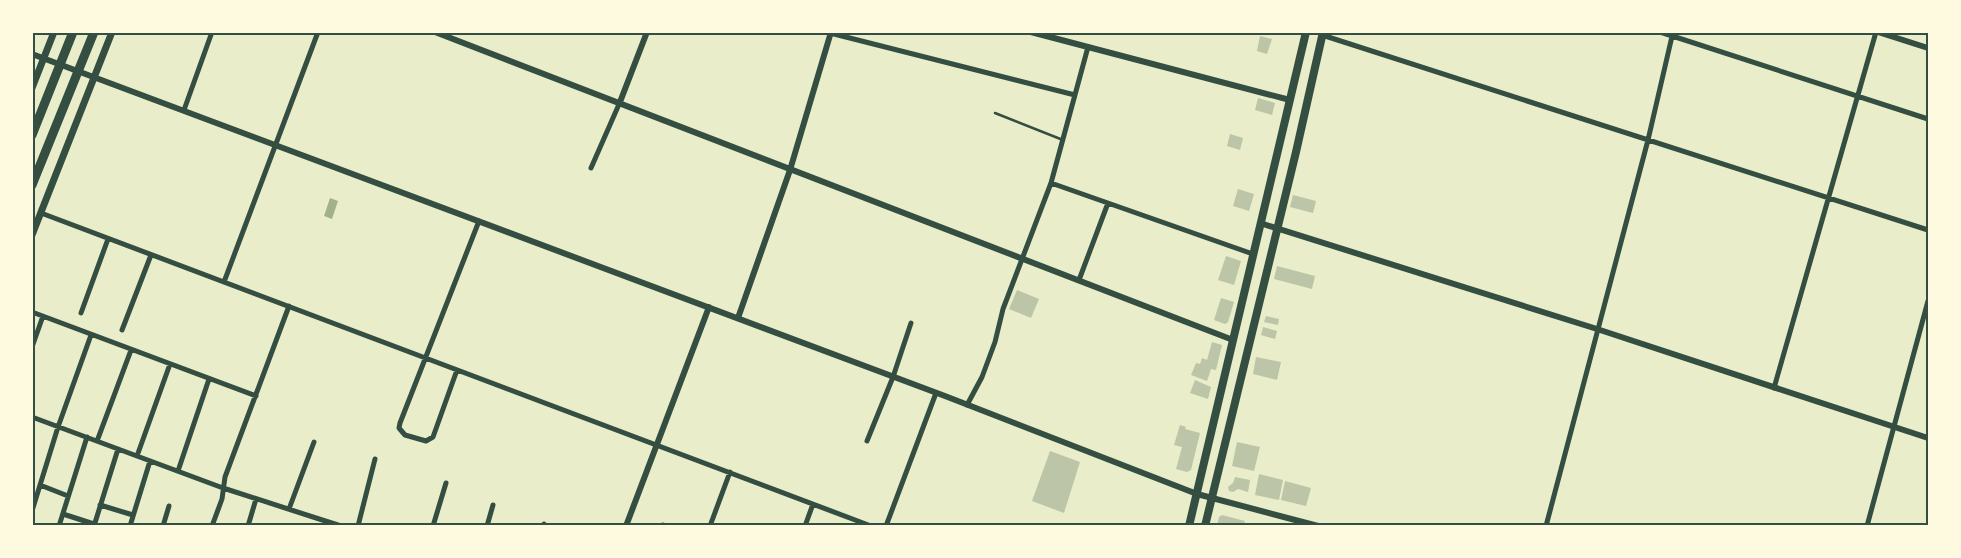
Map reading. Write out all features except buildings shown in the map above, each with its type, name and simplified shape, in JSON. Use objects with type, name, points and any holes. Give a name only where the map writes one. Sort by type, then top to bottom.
[{"type":"highway","points":[[32,136],[73,32]]},
{"type":"highway","points":[[32,185],[94,32]]},
{"type":"main road","points":[[32,88],[47,60],[54,32]]},
{"type":"main road","points":[[32,236],[112,32]]},
{"type":"main road","points":[[1189,526],[1306,32]]},
{"type":"main road","points":[[1206,526],[1323,34]]},
{"type":"street","points":[[184,110],[212,32]]},
{"type":"street","points":[[224,282],[318,32]]},
{"type":"street","points":[[435,32],[620,102],[949,232],[1024,258],[1233,340]]},
{"type":"street","points":[[591,168],[620,102],[647,32]]},
{"type":"street","points":[[1031,32],[1290,100]]},
{"type":"street","points":[[1660,32],[1673,34],[1928,118]]},
{"type":"street","points":[[1774,388],[1877,32],[1928,48]]},
{"type":"street","points":[[738,318],[790,170],[831,33],[1075,95]]},
{"type":"street","points":[[1323,34],[1928,230]]},
{"type":"street","points":[[1546,526],[1648,140],[1673,34]]},
{"type":"street","points":[[967,405],[982,377],[995,342],[1003,310],[1051,183],[1088,47]]},
{"type":"street","points":[[32,54],[738,318],[1197,494],[1318,526]]},
{"type":"street","points":[[1051,183],[1253,254]]},
{"type":"street","points":[[1079,280],[1108,203]]},
{"type":"street","points":[[41,213],[871,526]]},
{"type":"street","points":[[457,370],[433,437],[426,441],[405,435],[399,428],[479,221]]},
{"type":"street","points":[[1260,223],[1597,329],[1928,438]]},
{"type":"street","points":[[81,313],[108,238]]},
{"type":"street","points":[[122,330],[151,254]]},
{"type":"street","points":[[1868,526],[1928,302]]},
{"type":"street","points":[[212,526],[222,499],[225,477],[289,306]]},
{"type":"street","points":[[626,526],[708,307]]},
{"type":"street","points":[[32,312],[256,396]]},
{"type":"street","points":[[32,347],[42,316]]},
{"type":"street","points":[[867,441],[893,377],[910,323]]},
{"type":"street","points":[[33,508],[58,427],[91,335]]},
{"type":"street","points":[[97,441],[131,350]]},
{"type":"street","points":[[137,456],[170,364]]},
{"type":"street","points":[[178,471],[209,379]]},
{"type":"street","points":[[886,526],[936,393]]},
{"type":"street","points":[[32,417],[223,488],[341,526]]},
{"type":"street","points":[[59,526],[87,438]]},
{"type":"street","points":[[289,509],[314,442]]},
{"type":"street","points":[[63,514],[94,525],[118,449]]},
{"type":"street","points":[[358,526],[375,459]]},
{"type":"street","points":[[130,526],[150,461]]},
{"type":"street","points":[[710,526],[730,472]]},
{"type":"street","points":[[433,526],[446,483]]},
{"type":"street","points":[[40,485],[68,496]]},
{"type":"street","points":[[248,526],[256,498]]},
{"type":"street","points":[[805,526],[813,504]]},
{"type":"street","points":[[100,505],[133,515]]},
{"type":"street","points":[[487,526],[493,505]]},
{"type":"street","points":[[163,526],[169,506]]},
{"type":"street","points":[[318,526],[320,519]]},
{"type":"lane","points":[[995,113],[1064,140]]},
{"type":"shaded area","points":[[330,198],[338,201],[332,219],[324,216]]}]
